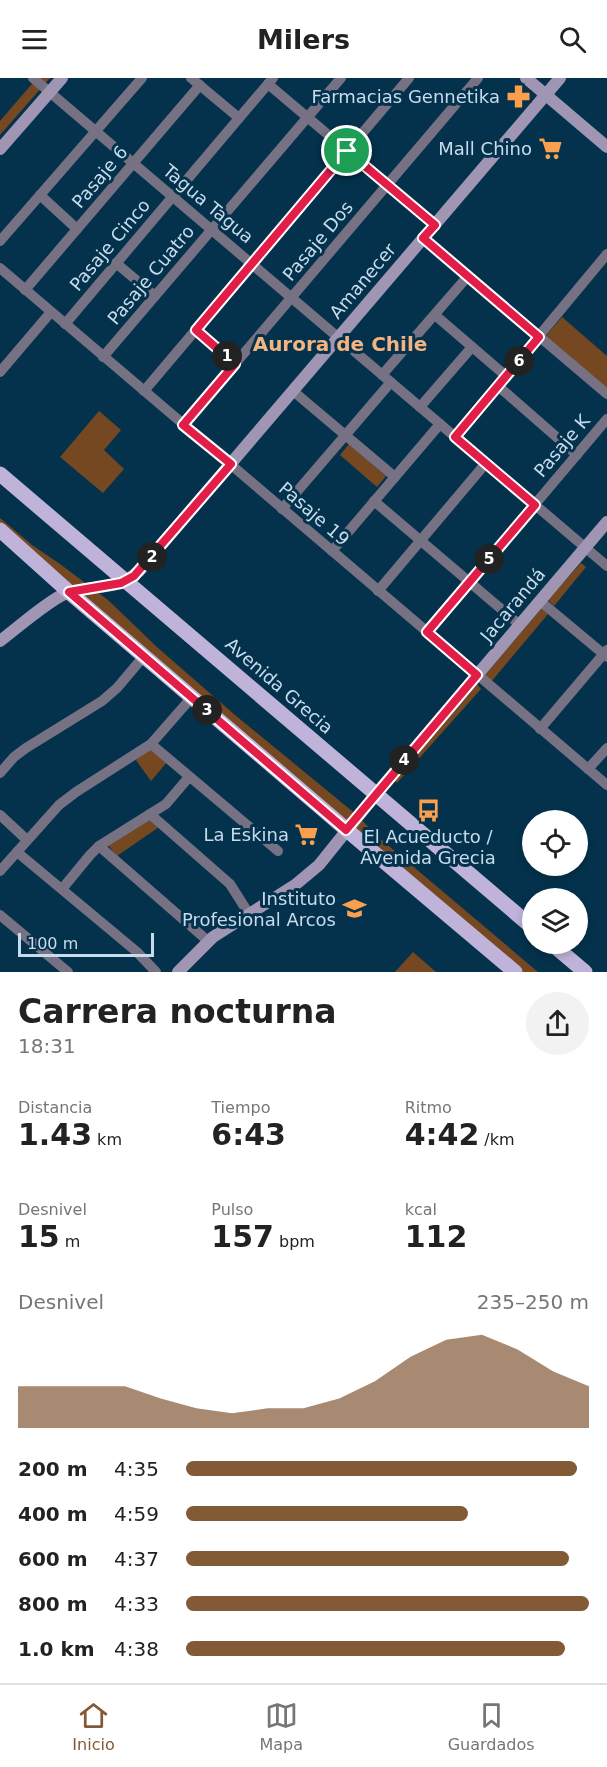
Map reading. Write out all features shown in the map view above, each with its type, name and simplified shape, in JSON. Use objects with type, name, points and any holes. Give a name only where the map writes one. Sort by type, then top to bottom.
[{"type":"main road","name":"Avenida Grecia","points":[[0,474],[522,918]]},
{"type":"main road","points":[[0,530],[69,592],[511,971]]},
{"type":"main road","points":[[564,954],[585,972]]},
{"type":"street","name":"Tagua Tagua","points":[[33,78],[607,566]]},
{"type":"street","points":[[0,149],[62,78]]},
{"type":"street","points":[[0,241],[142,78]]},
{"type":"street","name":"Pasaje Cuatro","points":[[103,357],[341,78]]},
{"type":"street","points":[[144,391],[409,78]]},
{"type":"street","name":"Pasaje Dos","points":[[183,425],[478,78]]},
{"type":"street","points":[[526,78],[607,147]]},
{"type":"street","name":"Amanecer","points":[[69,592],[104,587],[126,580],[139,571],[560,78]]},
{"type":"street","points":[[271,81],[308,117],[435,225]]},
{"type":"street","name":"Pasaje Cinco","points":[[65,324],[271,81]]},
{"type":"street","points":[[195,82],[239,118]]},
{"type":"street","name":"Pasaje 6","points":[[26,290],[134,163],[195,82]]},
{"type":"street","points":[[40,195],[77,229]]},
{"type":"street","points":[[423,238],[607,394]]},
{"type":"street","points":[[455,437],[607,254]]},
{"type":"street","points":[[116,263],[155,296]]},
{"type":"street","name":"Pasaje 19","points":[[0,268],[607,785]]},
{"type":"street","points":[[282,509],[346,435],[435,315],[468,276]]},
{"type":"street","points":[[0,372],[51,312]]},
{"type":"street","points":[[435,315],[506,376]]},
{"type":"street","points":[[196,330],[235,364]]},
{"type":"street","points":[[420,407],[472,347]]},
{"type":"street","points":[[498,386],[577,455]]},
{"type":"street","points":[[293,391],[395,477]]},
{"type":"street","name":"Pasaje K","points":[[427,632],[607,419]]},
{"type":"street","points":[[332,551],[440,424]]},
{"type":"street","points":[[378,591],[486,463]]},
{"type":"street","points":[[374,501],[520,625]]},
{"type":"street","name":"Jacarandá","points":[[178,972],[208,941],[311,873],[607,522]]},
{"type":"street","points":[[0,641],[46,606],[69,592]]},
{"type":"street","points":[[540,601],[606,654],[540,729]]},
{"type":"street","points":[[0,772],[19,753],[102,701],[117,688],[144,656]]},
{"type":"street","points":[[0,871],[67,798],[151,744],[192,697]]},
{"type":"street","points":[[151,744],[278,851]]},
{"type":"street","points":[[588,770],[607,748]]},
{"type":"street","points":[[62,890],[99,846],[170,801],[189,777]]},
{"type":"street","points":[[150,814],[230,884],[249,914]]},
{"type":"street","points":[[0,815],[27,840]]},
{"type":"street","points":[[99,846],[208,941]]},
{"type":"street","points":[[17,852],[137,952],[156,972]]},
{"type":"street","points":[[0,915],[68,972]]},
{"type":"shaded area","points":[[37,78],[50,78],[0,135],[0,121]]},
{"type":"shaded area","points":[[562,317],[607,356],[607,390],[545,337]]},
{"type":"shaded area","points":[[99,411],[121,430],[104,450],[124,469],[103,493],[60,457]]},
{"type":"shaded area","points":[[349,444],[386,476],[377,487],[340,455]]},
{"type":"shaded area","points":[[0,518],[32,545],[108,600],[158,648],[235,715],[352,811],[383,841],[538,972],[523,972],[0,525]]},
{"type":"shaded area","points":[[581,563],[586,567],[554,606],[548,600]]},
{"type":"shaded area","points":[[542,608],[548,614],[491,682],[484,676]]},
{"type":"shaded area","points":[[477,684],[481,689],[397,783],[393,779]]},
{"type":"shaded area","points":[[151,746],[168,761],[151,781],[136,760]]},
{"type":"shaded area","points":[[150,818],[159,827],[117,856],[107,844]]},
{"type":"shaded area","points":[[413,952],[436,972],[395,972]]},
{"type":"place","name":"Farmacias Gennetika","points":[[518,97]]},
{"type":"place","name":"Mall Chino","points":[[550,149]]},
{"type":"place","name":"El Acueducto / Avenida Grecia","points":[[428,811]]},
{"type":"place","name":"La Eskina","points":[[307,835]]},
{"type":"place","name":"Instituto Profesional Arcos","points":[[354,909]]},
{"type":"district","name":"Aurora de Chile","points":[[340,344]]},
{"type":"route","points":[[347,151],[435,225],[423,238],[539,337],[455,437],[535,505],[427,632],[477,675],[346,830],[69,592],[121,583],[134,576],[231,464],[183,425],[235,364],[196,330],[347,151]]}]
